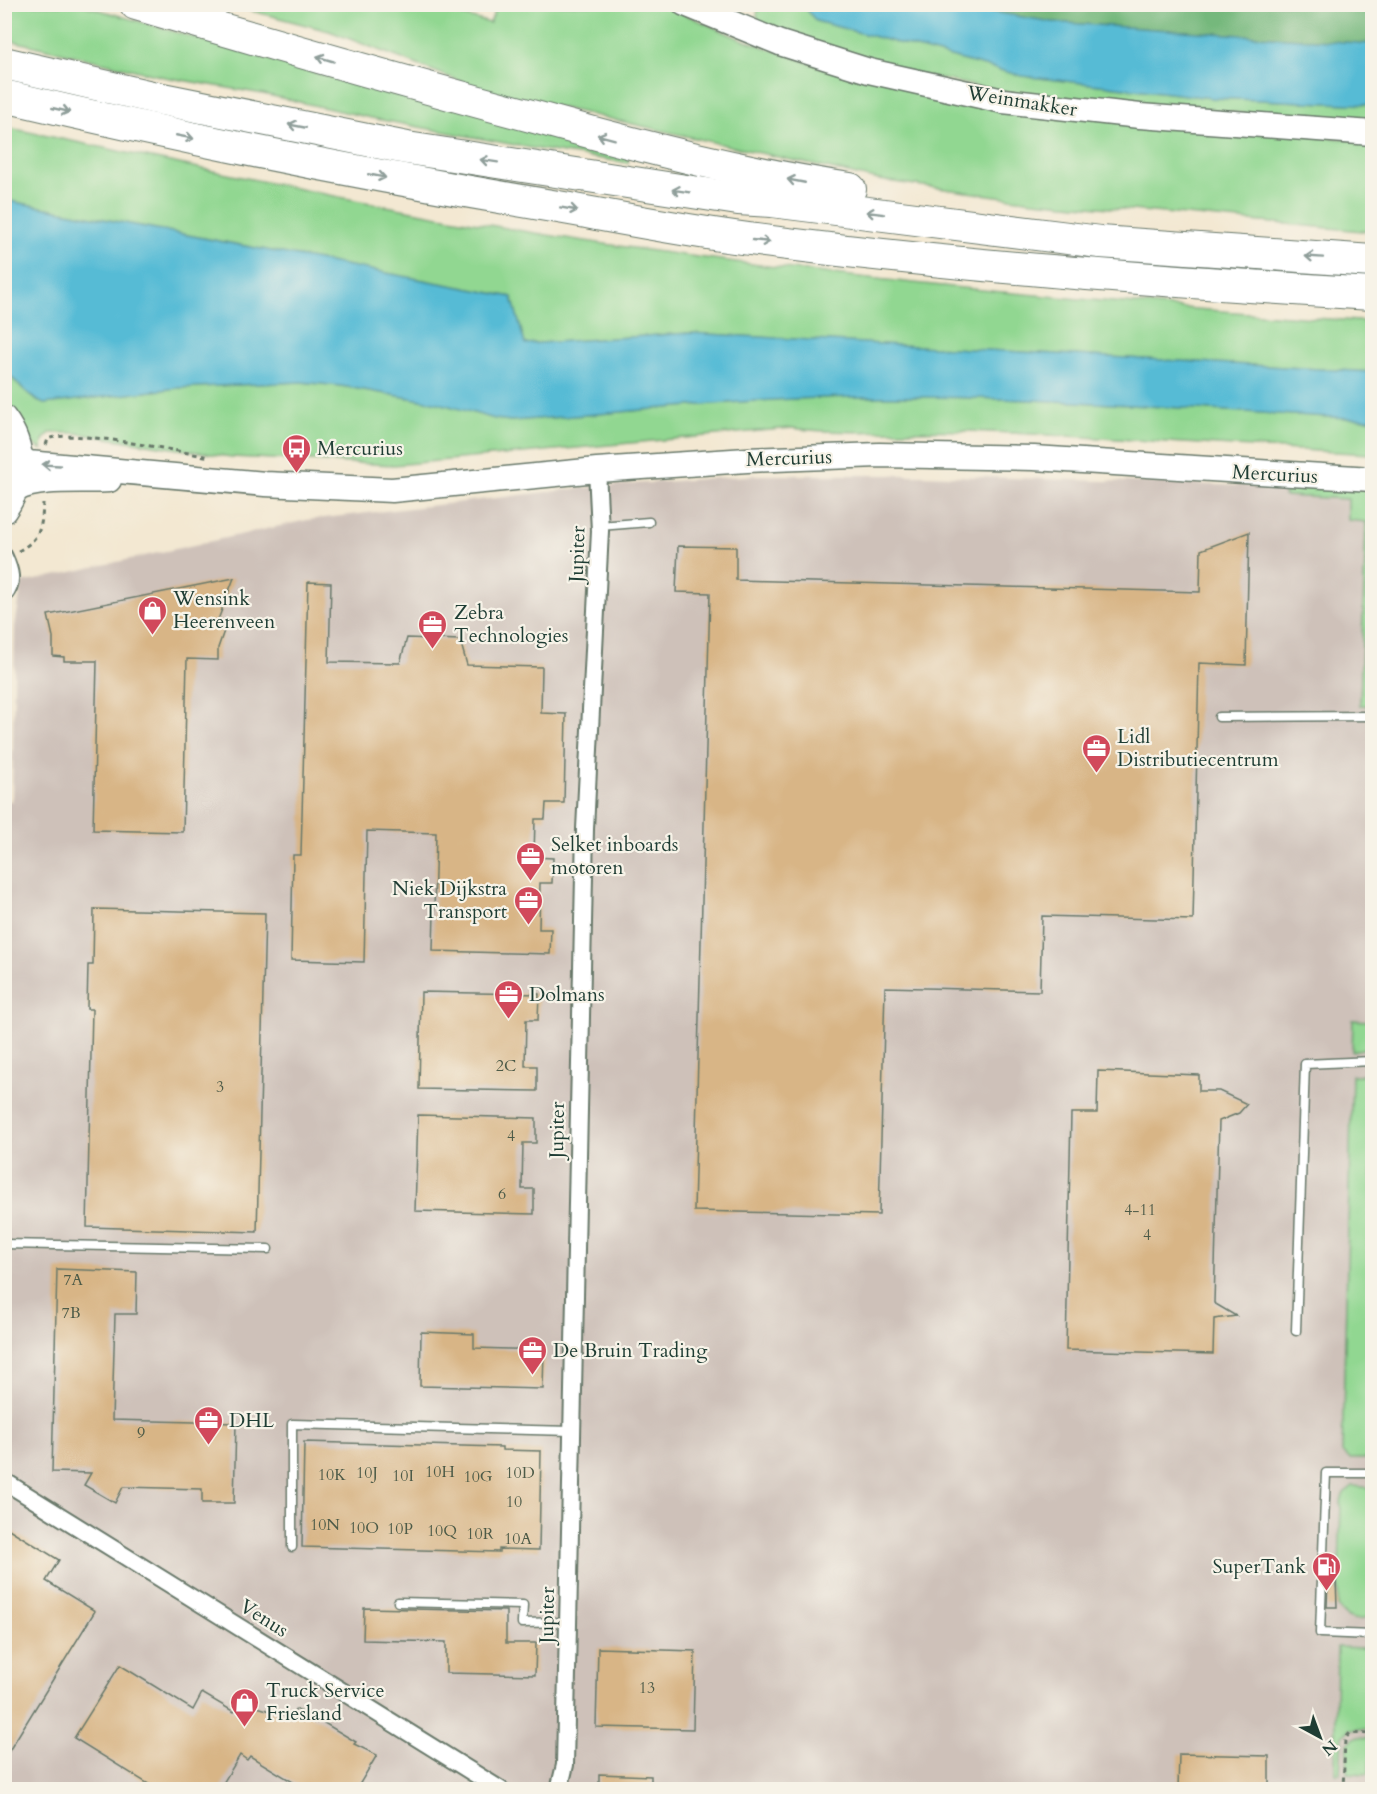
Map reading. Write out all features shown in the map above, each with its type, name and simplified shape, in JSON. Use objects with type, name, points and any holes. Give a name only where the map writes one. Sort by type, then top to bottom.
[{"type":"highway","points":[[136,4],[392,79],[678,156],[801,182],[1007,216],[1100,242]]},
{"type":"highway","points":[[4,63],[152,97],[407,148],[738,199],[772,201],[1100,242],[1372,261]]},
{"type":"highway","points":[[4,96],[128,125],[410,182],[746,239],[1092,275],[1372,294]]},
{"type":"main road","name":"Weinmakker","points":[[685,4],[740,28],[849,65],[921,84],[1003,101],[1149,117],[1372,133]]},
{"type":"main road","points":[[4,418],[16,439],[10,451],[7,466],[11,486],[4,511]]},
{"type":"main road","name":"Mercurius","points":[[10,451],[28,463],[265,484],[392,490],[597,470],[747,460],[879,455],[1034,458],[1372,479]]},
{"type":"main road","name":"Mercurius","points":[[11,486],[172,475]]},
{"type":"street","name":"Jupiter","points":[[559,1790],[565,1765],[585,829],[600,526],[597,470]]},
{"type":"street","points":[[4,594],[9,588],[10,555]]},
{"type":"street","name":"Venus","points":[[4,1481],[501,1790]]},
{"type":"lane","points":[[600,526],[649,522]]},
{"type":"lane","points":[[1219,717],[1372,716]]},
{"type":"lane","points":[[1296,1331],[1305,1064],[1372,1061]]},
{"type":"lane","points":[[4,1244],[268,1249]]},
{"type":"lane","points":[[292,1547],[292,1424],[572,1431]]},
{"type":"lane","points":[[1372,1473],[1326,1473],[1320,1633],[1372,1635]]},
{"type":"lane","points":[[398,1602],[523,1605],[522,1623],[568,1622]]},
{"type":"path","points":[[10,555],[28,546],[39,535],[44,497]]},
{"type":"path","points":[[1343,1790],[1345,1739],[1350,1733],[1372,1734]]},
{"type":"shaded area","points":[[757,475],[923,475],[1372,490],[1372,1789],[5,1790],[4,801],[12,801],[15,627],[22,583],[307,520],[591,487]]},
{"type":"green space","points":[[1301,4],[1372,8],[1372,44],[1052,22],[952,5]]},
{"type":"green space","points":[[4,5],[83,5],[384,93],[450,103],[629,154],[628,163],[531,148],[376,119],[263,94],[164,77],[9,40],[5,38]]},
{"type":"green space","points":[[229,5],[425,5],[490,23],[497,5],[664,5],[736,37],[824,68],[1372,143],[1372,232],[1033,201],[879,180],[483,90],[329,31]]},
{"type":"green space","points":[[759,5],[803,5],[816,21],[1022,76],[1212,98],[1372,105],[1372,124],[1014,94],[917,74],[759,25],[757,15]]},
{"type":"green space","points":[[5,127],[383,206],[612,245],[801,270],[991,291],[1372,322],[1372,372],[690,333],[525,344],[512,297],[5,200]]},
{"type":"green space","points":[[4,372],[33,398],[44,404],[178,388],[301,382],[341,386],[439,403],[495,419],[511,421],[729,403],[860,397],[988,398],[1372,419],[1372,454],[969,431],[858,432],[792,428],[394,465],[231,457],[75,433],[50,433],[43,440],[42,450],[27,440],[5,408]]},
{"type":"green space","points":[[1287,484],[1372,489],[1372,706],[1360,705],[1366,522],[1348,520],[1348,499],[1284,496]]},
{"type":"green space","points":[[1353,1020],[1368,1021],[1372,1024],[1372,1047],[1352,1051]]},
{"type":"green space","points":[[1352,1075],[1372,1075],[1372,1458],[1370,1459],[1350,1459],[1342,1453]]},
{"type":"green space","points":[[1353,1486],[1372,1488],[1372,1614],[1359,1620],[1349,1618],[1338,1607],[1341,1502],[1344,1493]]},
{"type":"green space","points":[[1337,1647],[1365,1648],[1372,1654],[1371,1729],[1350,1729],[1342,1737],[1340,1774],[1335,1774]]},
{"type":"green space","points":[[1356,1737],[1371,1738],[1369,1774],[1347,1773],[1348,1743]]},
{"type":"water","points":[[803,5],[952,5],[1052,22],[1372,44],[1372,105],[1212,98],[1022,76],[816,21]]},
{"type":"water","points":[[4,200],[512,297],[525,344],[690,333],[1372,372],[1372,419],[988,398],[860,397],[729,403],[511,421],[495,419],[439,403],[341,386],[301,382],[178,388],[44,404],[33,398],[5,372]]},
{"type":"building","points":[[1249,532],[1246,665],[1199,663],[1193,920],[1042,916],[1040,991],[885,987],[879,1215],[694,1211],[710,593],[676,592],[678,546],[736,547],[736,580],[1200,592],[1201,550]]},
{"type":"building","points":[[234,578],[216,625],[225,628],[218,648],[218,660],[187,659],[183,832],[93,830],[97,661],[64,661],[64,657],[53,656],[53,637],[48,615]]},
{"type":"building","points":[[308,582],[331,583],[329,662],[400,663],[407,638],[460,640],[467,665],[542,667],[541,713],[566,714],[564,803],[546,803],[545,819],[535,819],[534,857],[553,858],[552,883],[540,883],[539,929],[551,929],[550,954],[433,951],[436,833],[367,831],[364,962],[291,960],[293,855],[301,855]]},
{"type":"building","points":[[94,909],[265,913],[257,1232],[87,1227],[92,1009],[87,1009],[88,965],[93,965]]},
{"type":"building","points":[[421,992],[539,994],[538,1020],[526,1020],[525,1066],[537,1066],[537,1091],[419,1089]]},
{"type":"building","points":[[1098,1071],[1199,1075],[1199,1091],[1219,1091],[1247,1104],[1239,1113],[1219,1121],[1214,1303],[1236,1316],[1214,1319],[1213,1354],[1066,1350],[1071,1113],[1097,1113]]},
{"type":"building","points":[[418,1115],[536,1118],[536,1143],[523,1143],[522,1189],[534,1189],[534,1214],[415,1211]]},
{"type":"building","points":[[57,1269],[137,1272],[136,1314],[115,1314],[112,1420],[236,1423],[234,1503],[202,1503],[202,1489],[123,1487],[115,1503],[84,1485],[91,1473],[52,1472]]},
{"type":"building","points":[[421,1332],[474,1334],[474,1348],[544,1350],[543,1389],[420,1386]]},
{"type":"building","points":[[304,1442],[502,1447],[502,1450],[541,1451],[539,1550],[499,1549],[499,1552],[302,1547]]},
{"type":"building","points":[[4,1526],[59,1560],[46,1581],[95,1611],[4,1759]]},
{"type":"building","points":[[1328,1578],[1336,1578],[1337,1607],[1327,1607]]},
{"type":"building","points":[[364,1608],[506,1611],[506,1643],[536,1643],[535,1675],[446,1673],[446,1642],[363,1640]]},
{"type":"building","points":[[598,1648],[695,1651],[693,1729],[596,1727]]},
{"type":"building","points":[[120,1665],[193,1710],[202,1693],[234,1712],[240,1702],[291,1717],[296,1709],[305,1714],[306,1712],[356,1742],[354,1744],[377,1755],[356,1790],[306,1790],[250,1756],[247,1760],[240,1755],[219,1790],[158,1790],[74,1738]]},
{"type":"building","points":[[1179,1754],[1269,1756],[1269,1790],[1178,1790]]},
{"type":"building","points":[[599,1774],[651,1776],[651,1790],[599,1790]]},
{"type":"place","name":"Mercurius","points":[[296,474]]},
{"type":"place","name":"Wensink Heerenveen","points":[[152,636]]},
{"type":"place","name":"Zebra Technologies","points":[[433,650]]},
{"type":"place","name":"Lidl Distributiecentrum","points":[[1096,774]]},
{"type":"place","name":"Selket inboards motoren","points":[[530,882]]},
{"type":"place","name":"Niek Dijkstra Transport","points":[[528,926]]},
{"type":"place","name":"Dolmans","points":[[508,1020]]},
{"type":"place","name":"De Bruin Trading","points":[[532,1376]]},
{"type":"place","name":"DHL","points":[[208,1446]]},
{"type":"place","name":"SuperTank","points":[[1327,1592]]},
{"type":"place","name":"Truck Service Friesland","points":[[245,1728]]}]
